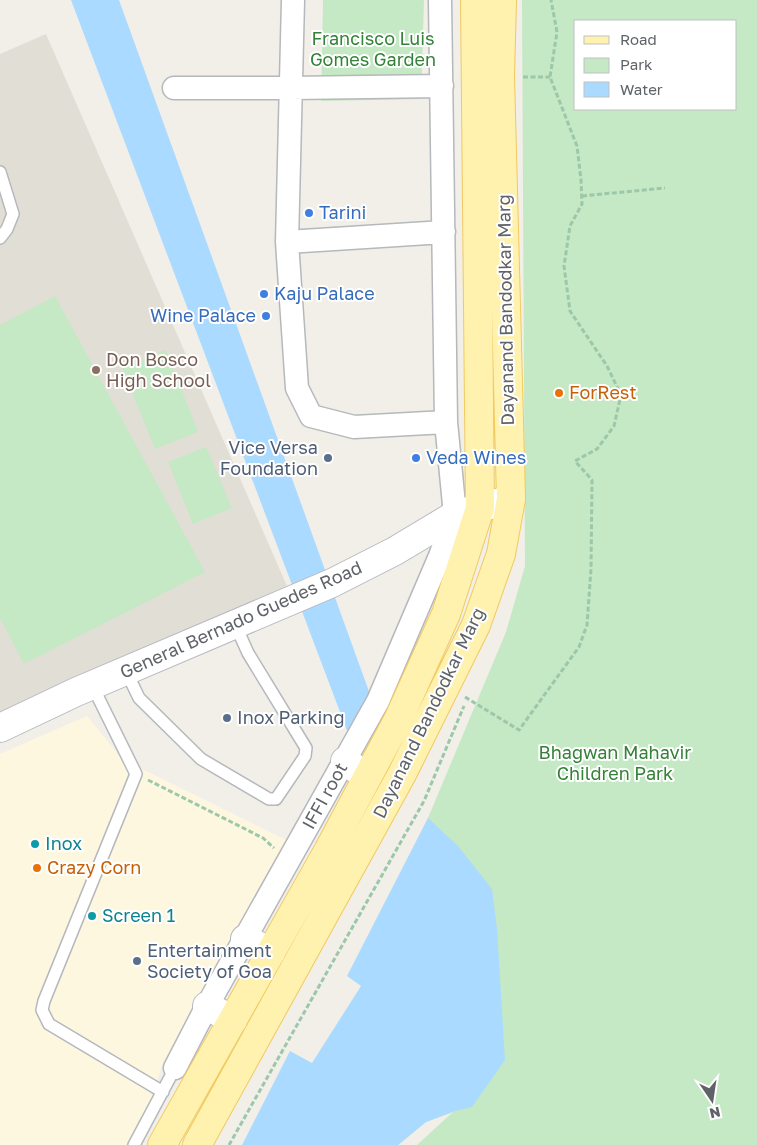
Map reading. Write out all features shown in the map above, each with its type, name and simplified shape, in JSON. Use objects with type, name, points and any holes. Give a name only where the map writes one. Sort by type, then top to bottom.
[{"type":"main road","name":"Dayanand Bandodkar Marg","points":[[162,1145],[328,852],[399,718],[446,614],[467,511],[474,0]]},
{"type":"main road","name":"Dayanand Bandodkar Marg","points":[[197,1145],[402,774],[421,736],[456,692],[476,625],[501,554],[511,499],[500,76],[502,0]]},
{"type":"street","points":[[293,0],[287,242],[297,388],[311,416],[354,427],[446,422]]},
{"type":"street","points":[[440,0],[446,422],[467,511]]},
{"type":"street","points":[[174,88],[442,86]]},
{"type":"street","points":[[287,242],[444,232]]},
{"type":"street","name":"General Bernado Guedes Road","points":[[0,728],[126,670],[332,583],[467,511],[511,499]]},
{"type":"street","name":"IFFI root","points":[[175,1068],[207,1006],[378,701],[440,556],[467,511]]},
{"type":"street","points":[[345,761],[372,768]]},
{"type":"street","points":[[245,939],[271,952]]},
{"type":"street","points":[[207,1006],[233,1020]]},
{"type":"lane","points":[[0,172],[13,214],[7,229],[0,238]]},
{"type":"lane","points":[[126,670],[139,698],[200,759],[269,799],[276,799],[305,756],[306,748],[248,653],[235,624]]},
{"type":"lane","points":[[92,685],[136,774],[42,1010],[49,1024],[163,1092]]},
{"type":"lane","points":[[134,1145],[175,1068]]},
{"type":"path","points":[[229,1145],[424,801],[456,692],[519,730],[580,647],[587,625],[591,569],[592,480],[575,461],[597,449],[614,426],[621,395],[607,366],[570,311],[564,266],[570,226],[582,204],[582,196],[577,146],[550,77],[557,32],[551,0]]},
{"type":"path","points":[[582,196],[665,188]]},
{"type":"path","points":[[136,774],[263,838],[271,844],[287,864]]},
{"type":"shaded area","name":"Don Bosco High School","points":[[46,34],[287,586],[0,713],[0,54]]},
{"type":"shaded area","points":[[87,716],[122,759],[290,842],[163,1063],[149,1105],[126,1145],[0,1145],[0,754]]},
{"type":"green space","name":"Francisco Luis Gomes Garden","points":[[323,0],[424,0],[421,99],[321,101]]},
{"type":"green space","name":"Bhagwan Mahavir Children Park","points":[[522,0],[757,0],[757,1145],[417,1145],[453,1112],[426,1122],[398,1145],[310,1145],[420,835],[506,632],[525,566]]},
{"type":"green space","points":[[55,296],[205,572],[24,664],[0,618],[0,325]]},
{"type":"green space","points":[[166,350],[198,432],[155,449],[122,368]]},
{"type":"green space","points":[[206,447],[232,508],[193,524],[168,462]]},
{"type":"water","points":[[71,0],[119,0],[371,697],[351,741]]},
{"type":"water","points":[[428,818],[458,846],[492,889],[497,929],[505,1060],[472,1107],[426,1122],[398,1145],[242,1145],[290,1051],[312,1063],[361,986],[347,976]]},
{"type":"place","name":"Tarini","points":[[309,213]]},
{"type":"place","name":"Kaju Palace","points":[[264,294]]},
{"type":"place","name":"Wine Palace","points":[[266,316]]},
{"type":"place","name":"Don Bosco High School","points":[[96,370]]},
{"type":"place","name":"ForRest","points":[[559,393]]},
{"type":"place","name":"Vice Versa Foundation","points":[[328,458]]},
{"type":"place","name":"Veda Wines","points":[[416,458]]},
{"type":"place","name":"Inox Parking","points":[[227,718]]},
{"type":"place","name":"Inox","points":[[35,844]]},
{"type":"place","name":"Crazy Corn","points":[[37,868]]},
{"type":"place","name":"Screen 1","points":[[92,916]]},
{"type":"place","name":"Entertainment Society of Goa","points":[[137,961]]}]
